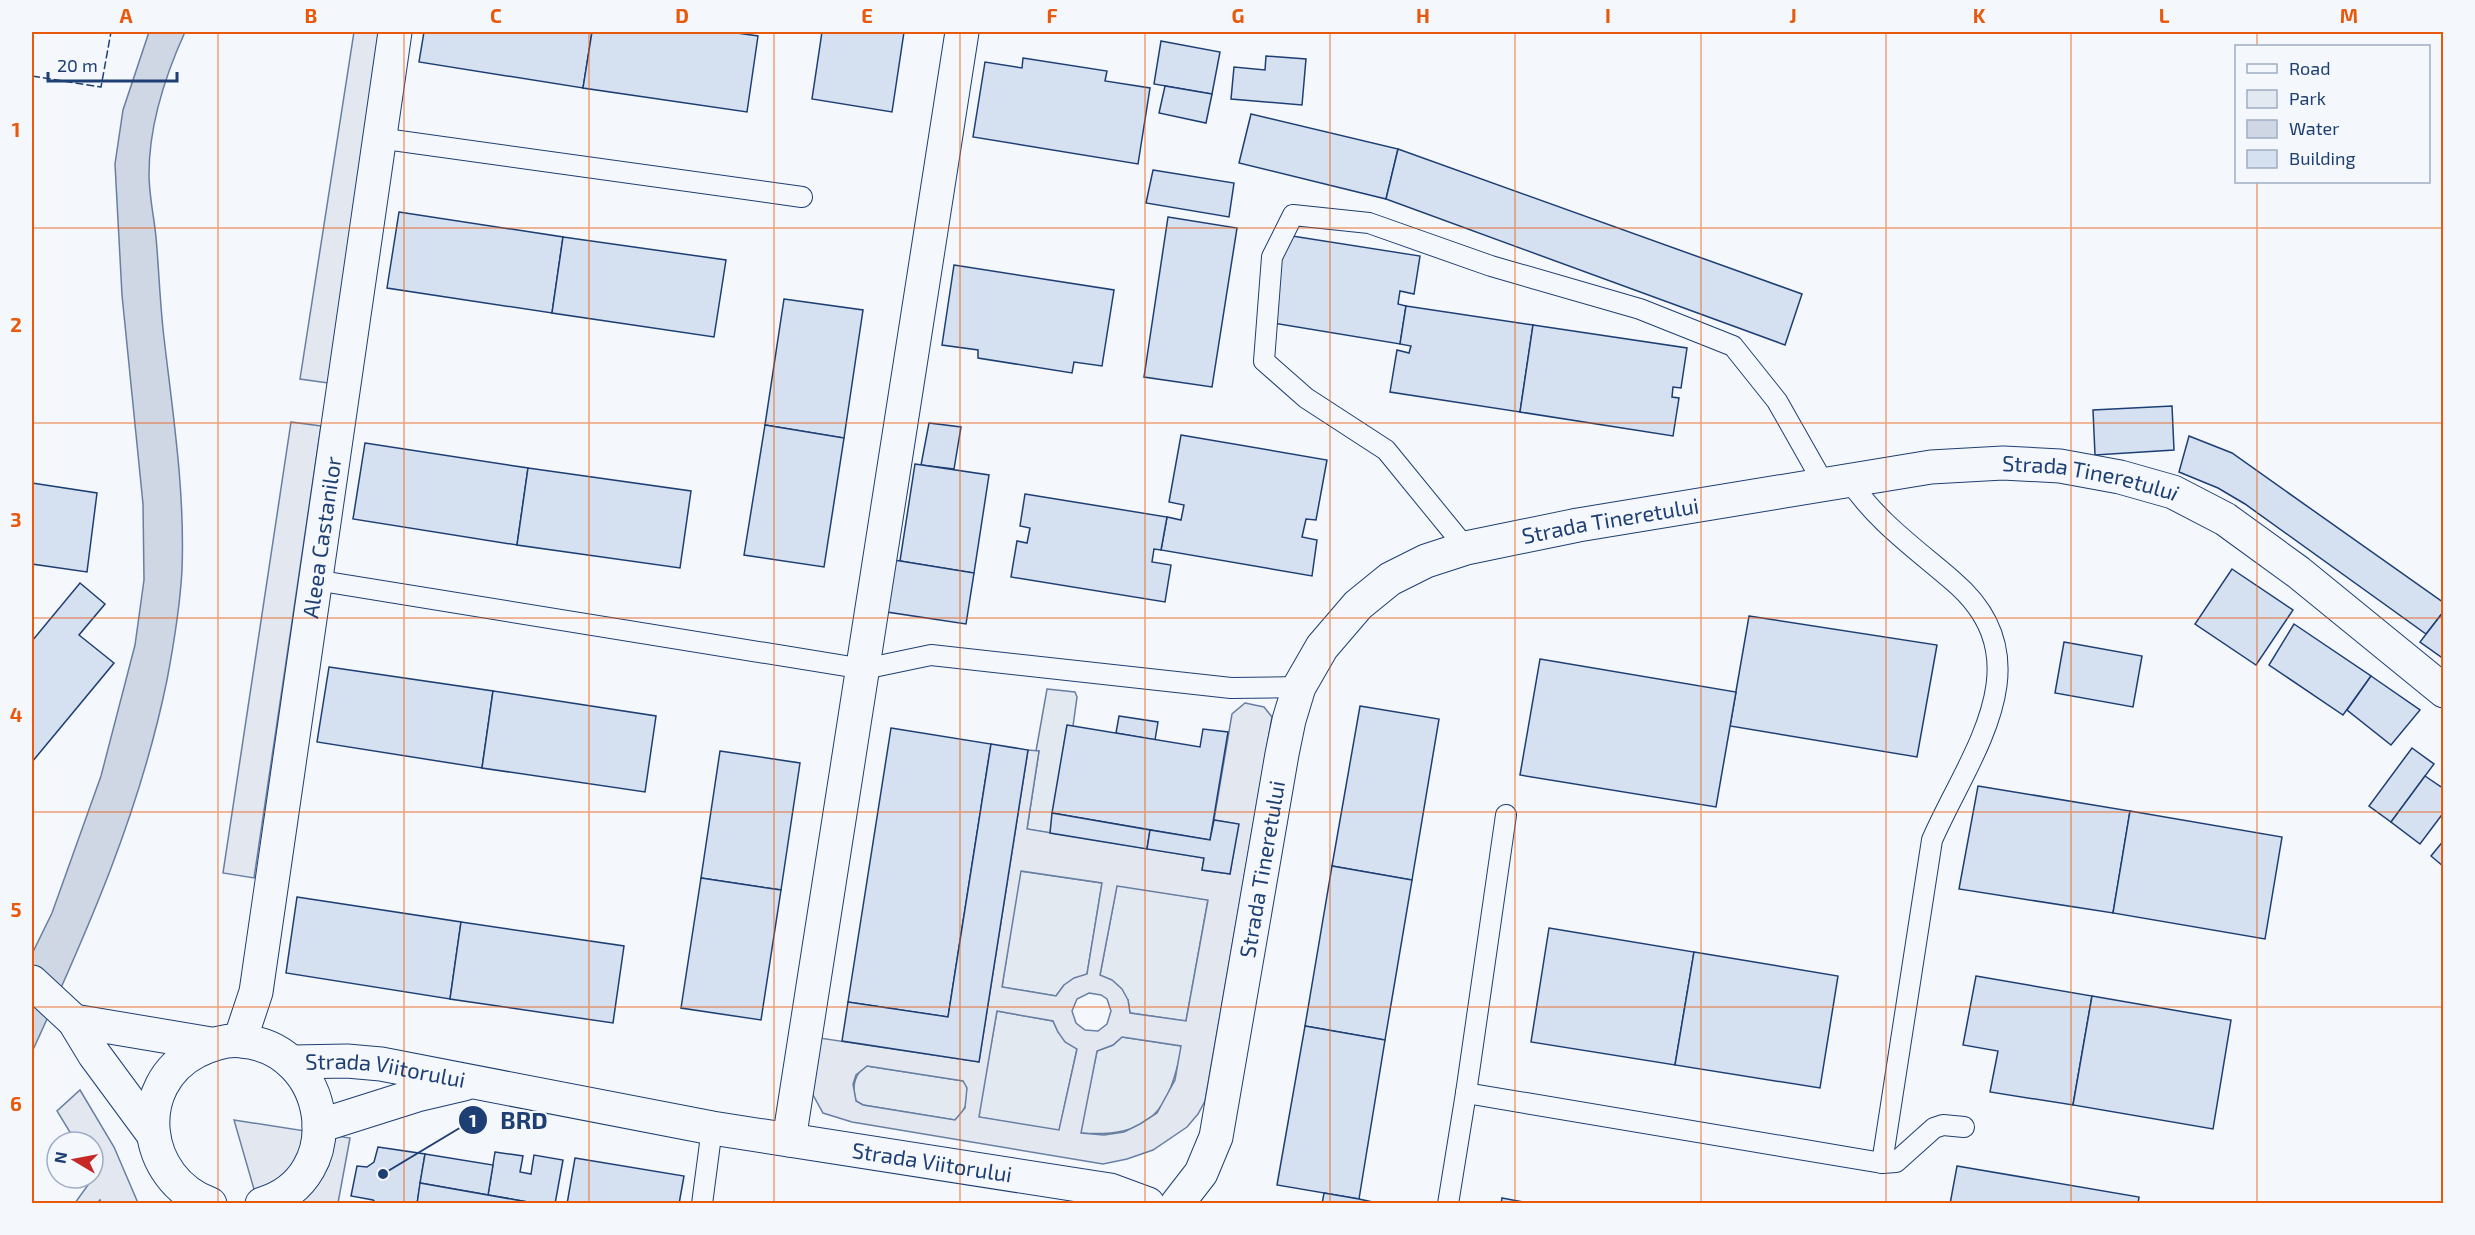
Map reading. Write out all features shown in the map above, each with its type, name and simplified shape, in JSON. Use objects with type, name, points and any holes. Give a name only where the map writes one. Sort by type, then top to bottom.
[{"type":"street","name":"Aleea Castanilor","points":[[226,1042],[256,992],[395,32]]},
{"type":"street","points":[[789,1140],[962,32]]},
{"type":"street","name":"Strada Tineretului","points":[[1177,1203],[1201,1173],[1216,1137],[1282,754],[1299,687],[1322,647],[1358,604],[1390,579],[1426,561],[1466,548],[1578,525],[1931,467],[2003,462],[2060,466],[2110,475],[2173,492],[2225,519],[2298,572],[2444,691]]},
{"type":"street","points":[[32,982],[74,1021],[94,1054],[153,1134]]},
{"type":"street","points":[[74,1021],[269,1047],[293,1062],[310,1085],[319,1113],[319,1140],[310,1164],[294,1186],[268,1202]]},
{"type":"street","points":[[201,1202],[175,1182],[160,1160],[153,1134],[154,1105],[166,1078],[186,1057],[226,1042]]},
{"type":"street","name":"Strada Viitorului","points":[[293,1062],[346,1061],[381,1064],[712,1128],[1110,1190],[1148,1203]]},
{"type":"street","name":"Strada Viitorului","points":[[319,1126],[417,1095],[477,1081]]},
{"type":"lane","points":[[378,138],[802,197]]},
{"type":"lane","points":[[1466,548],[1386,450],[1306,398],[1264,361],[1272,257],[1293,215],[1370,223],[1491,266],[1640,309],[1733,346],[1777,401],[1836,482],[1863,501],[1956,583],[1984,613],[1996,644],[1998,680],[1988,723],[1974,759],[1947,807],[1932,840],[1882,1163]]},
{"type":"lane","points":[[315,580],[864,669],[931,655],[1231,688],[1299,687]]},
{"type":"lane","points":[[1448,1203],[1506,815]]},
{"type":"lane","points":[[1466,1093],[1882,1163],[1896,1162],[1934,1128],[1944,1125],[1964,1127]]},
{"type":"lane","points":[[702,1203],[712,1128]]},
{"type":"green space","points":[[1047,689],[1075,692],[1077,697],[1073,726],[1067,726],[1050,833],[1027,829],[1039,751],[1036,751]]},
{"type":"green space","points":[[1020,871],[1102,883],[1087,974],[1064,985],[1056,996],[1002,987]]},
{"type":"green space","points":[[1117,885],[1208,900],[1186,1021],[1130,1013],[1128,1000],[1100,975]]},
{"type":"green space","points":[[997,1011],[1053,1021],[1058,1032],[1077,1049],[1059,1131],[978,1117]]},
{"type":"green space","points":[[1122,1037],[1182,1046],[1171,1088],[1153,1116],[1140,1125],[1124,1131],[1080,1133],[1097,1051],[1113,1045]]},
{"type":"green space","points":[[867,1066],[964,1081],[968,1091],[967,1102],[955,1120],[863,1105],[856,1101],[854,1086],[856,1077]]},
{"type":"shaded area","points":[[354,32],[381,32],[328,383],[300,379]]},
{"type":"shaded area","points":[[291,422],[321,426],[254,878],[223,873]]},
{"type":"shaded area","points":[[1245,703],[1264,707],[1272,717],[1205,1101],[1187,1127],[1153,1150],[1103,1164],[852,1122],[823,1113],[812,1093],[820,1038],[979,1062],[1028,750],[1039,751],[1027,829],[1204,858],[1202,870],[1230,874],[1238,824],[1214,820],[1232,714]],"holes":[[[1021,871],[1102,883],[1087,974],[1074,978],[1064,985],[1056,996],[1002,987]],[[1117,886],[1208,900],[1186,1021],[1130,1013],[1128,1000],[1122,989],[1112,980],[1100,975]],[[1089,993],[1101,995],[1107,999],[1111,1011],[1107,1024],[1098,1031],[1085,1030],[1076,1023],[1072,1011],[1077,999]],[[997,1011],[1053,1021],[1065,1042],[1077,1049],[1059,1130],[979,1117]],[[1122,1037],[1181,1046],[1175,1080],[1157,1113],[1124,1132],[1104,1135],[1081,1133],[1097,1051],[1113,1045]],[[867,1066],[963,1081],[967,1088],[965,1108],[955,1120],[863,1105],[856,1101],[853,1084],[856,1075]]]},
{"type":"shaded area","points":[[80,1090],[104,1130],[69,1130],[57,1111]]},
{"type":"shaded area","points":[[234,1120],[350,1138],[338,1203],[258,1203]]},
{"type":"shaded area","points":[[105,1132],[114,1147],[138,1203],[101,1203],[100,1200],[97,1203],[75,1203],[84,1190],[105,1190]]},
{"type":"water","points":[[149,32],[185,32],[171,66],[155,119],[149,174],[180,482],[182,570],[180,598],[170,666],[156,729],[127,824],[73,961],[32,1052],[32,954],[52,913],[101,776],[135,645],[144,580],[143,504],[122,295],[115,164],[123,110]]},
{"type":"building","points":[[424,32],[592,32],[583,88],[419,62]]},
{"type":"building","points":[[592,32],[730,32],[758,36],[747,112],[583,88]]},
{"type":"building","points":[[822,32],[904,32],[892,112],[812,99]]},
{"type":"building","points":[[1161,41],[1220,52],[1212,94],[1154,84]]},
{"type":"building","points":[[1266,56],[1306,59],[1302,105],[1231,99],[1234,67],[1265,70]]},
{"type":"building","points":[[1023,58],[1107,71],[1105,81],[1150,88],[1138,164],[973,137],[985,62],[1022,68]]},
{"type":"building","points":[[1165,86],[1212,94],[1206,123],[1159,113]]},
{"type":"building","points":[[1251,114],[1398,149],[1386,199],[1239,163]]},
{"type":"building","points":[[1398,149],[1802,294],[1785,345],[1386,199]]},
{"type":"building","points":[[1153,170],[1234,183],[1229,217],[1146,203]]},
{"type":"building","points":[[399,212],[563,237],[552,313],[387,288]]},
{"type":"building","points":[[1168,217],[1237,228],[1212,387],[1144,377]]},
{"type":"building","points":[[1273,233],[1420,256],[1414,294],[1400,291],[1398,304],[1406,306],[1400,344],[1261,321]]},
{"type":"building","points":[[563,237],[726,260],[714,337],[552,313]]},
{"type":"building","points":[[954,265],[1114,290],[1102,366],[1074,362],[1072,373],[978,358],[978,350],[942,345]]},
{"type":"building","points":[[784,299],[863,310],[844,438],[765,425]]},
{"type":"building","points":[[1406,306],[1533,325],[1520,412],[1390,392],[1397,350],[1409,353],[1411,346],[1400,344]]},
{"type":"building","points":[[1533,325],[1687,348],[1681,388],[1673,387],[1672,397],[1679,398],[1673,436],[1520,412]]},
{"type":"building","points":[[2172,406],[2174,450],[2095,455],[2093,410]]},
{"type":"building","points":[[929,423],[961,427],[954,469],[921,465]]},
{"type":"building","points":[[765,425],[844,438],[824,567],[744,555]]},
{"type":"building","points":[[1181,435],[1327,460],[1316,520],[1306,519],[1302,537],[1317,540],[1312,576],[1161,550],[1167,517],[1181,520],[1184,505],[1169,502]]},
{"type":"building","points":[[2189,436],[2232,453],[2444,603],[2444,611],[2426,634],[2245,504],[2218,488],[2179,472]]},
{"type":"building","points":[[365,443],[528,468],[517,545],[353,519]]},
{"type":"building","points":[[915,464],[989,475],[974,573],[900,561]]},
{"type":"building","points":[[528,468],[691,491],[680,568],[517,545]]},
{"type":"building","points":[[32,483],[97,493],[87,572],[32,564]]},
{"type":"building","points":[[1025,494],[1167,517],[1161,550],[1154,549],[1152,562],[1171,565],[1165,602],[1011,577],[1017,541],[1027,543],[1030,528],[1020,526]]},
{"type":"building","points":[[894,560],[974,573],[966,624],[887,612]]},
{"type":"building","points":[[2232,569],[2293,610],[2256,665],[2195,624]]},
{"type":"building","points":[[80,583],[105,604],[79,635],[114,663],[32,762],[32,641]]},
{"type":"building","points":[[2444,611],[2444,659],[2420,642]]},
{"type":"building","points":[[1749,616],[1937,645],[1917,757],[1730,726]]},
{"type":"building","points":[[2294,624],[2371,676],[2343,715],[2269,665]]},
{"type":"building","points":[[2064,642],[2142,656],[2133,707],[2055,693]]},
{"type":"building","points":[[1540,659],[1736,692],[1716,807],[1520,775]]},
{"type":"building","points":[[329,667],[493,691],[482,768],[317,742]]},
{"type":"building","points":[[2371,676],[2420,710],[2391,745],[2347,710]]},
{"type":"building","points":[[493,691],[656,716],[645,792],[482,768]]},
{"type":"building","points":[[1360,706],[1439,719],[1412,880],[1332,866]]},
{"type":"building","points":[[1119,716],[1158,722],[1155,740],[1116,733]]},
{"type":"building","points":[[1067,725],[1200,747],[1203,729],[1228,732],[1210,840],[1052,813]]},
{"type":"building","points":[[891,728],[991,744],[948,1017],[848,1002]]},
{"type":"building","points":[[991,744],[1028,750],[979,1062],[842,1041],[848,1002],[948,1017]]},
{"type":"building","points":[[2412,748],[2434,764],[2391,822],[2369,806]]},
{"type":"building","points":[[720,751],[800,763],[781,890],[701,878]]},
{"type":"building","points":[[2425,776],[2444,789],[2444,812],[2420,844],[2391,822]]},
{"type":"building","points":[[1978,786],[2130,811],[2113,913],[1959,889]]},
{"type":"building","points":[[2130,811],[2282,837],[2265,939],[2113,913]]},
{"type":"building","points":[[1052,813],[1150,830],[1147,849],[1050,833]]},
{"type":"building","points":[[1214,820],[1239,824],[1230,874],[1202,870],[1204,858],[1147,849],[1150,830],[1210,840]]},
{"type":"building","points":[[2444,840],[2444,867],[2431,856]]},
{"type":"building","points":[[1332,866],[1412,880],[1385,1040],[1305,1026]]},
{"type":"building","points":[[701,878],[781,890],[761,1020],[681,1008]]},
{"type":"building","points":[[297,897],[461,922],[450,999],[286,973]]},
{"type":"building","points":[[461,922],[624,946],[613,1023],[450,999]]},
{"type":"building","points":[[1549,928],[1694,952],[1675,1065],[1531,1042]]},
{"type":"building","points":[[1694,952],[1838,976],[1820,1088],[1675,1065]]},
{"type":"building","points":[[1976,976],[2092,996],[2073,1105],[1990,1092],[1998,1051],[1963,1045]]},
{"type":"building","points":[[2092,996],[2231,1020],[2213,1129],[2073,1105]]},
{"type":"building","points":[[1305,1026],[1385,1040],[1359,1199],[1277,1185]]},
{"type":"building","points":[[378,1147],[425,1154],[417,1204],[377,1204],[373,1200],[351,1196],[357,1166],[367,1167],[374,1162]]},
{"type":"building","points":[[495,1152],[523,1156],[520,1172],[531,1174],[534,1155],[563,1160],[555,1204],[539,1204],[488,1195]]},
{"type":"building","points":[[425,1154],[493,1165],[488,1195],[420,1183]]},
{"type":"building","points":[[575,1158],[684,1176],[679,1204],[567,1204]]},
{"type":"building","points":[[1957,1166],[2139,1197],[2138,1204],[1950,1204]]},
{"type":"building","points":[[420,1183],[539,1204],[417,1204]]},
{"type":"building","points":[[1324,1193],[1359,1199],[1382,1204],[1322,1204]]},
{"type":"building","points":[[1502,1198],[1534,1204],[1501,1204]]},
{"type":"fence","points":[[32,76],[101,87],[111,32]]},
{"type":"place","name":"BRD","points":[[383,1174]]}]
